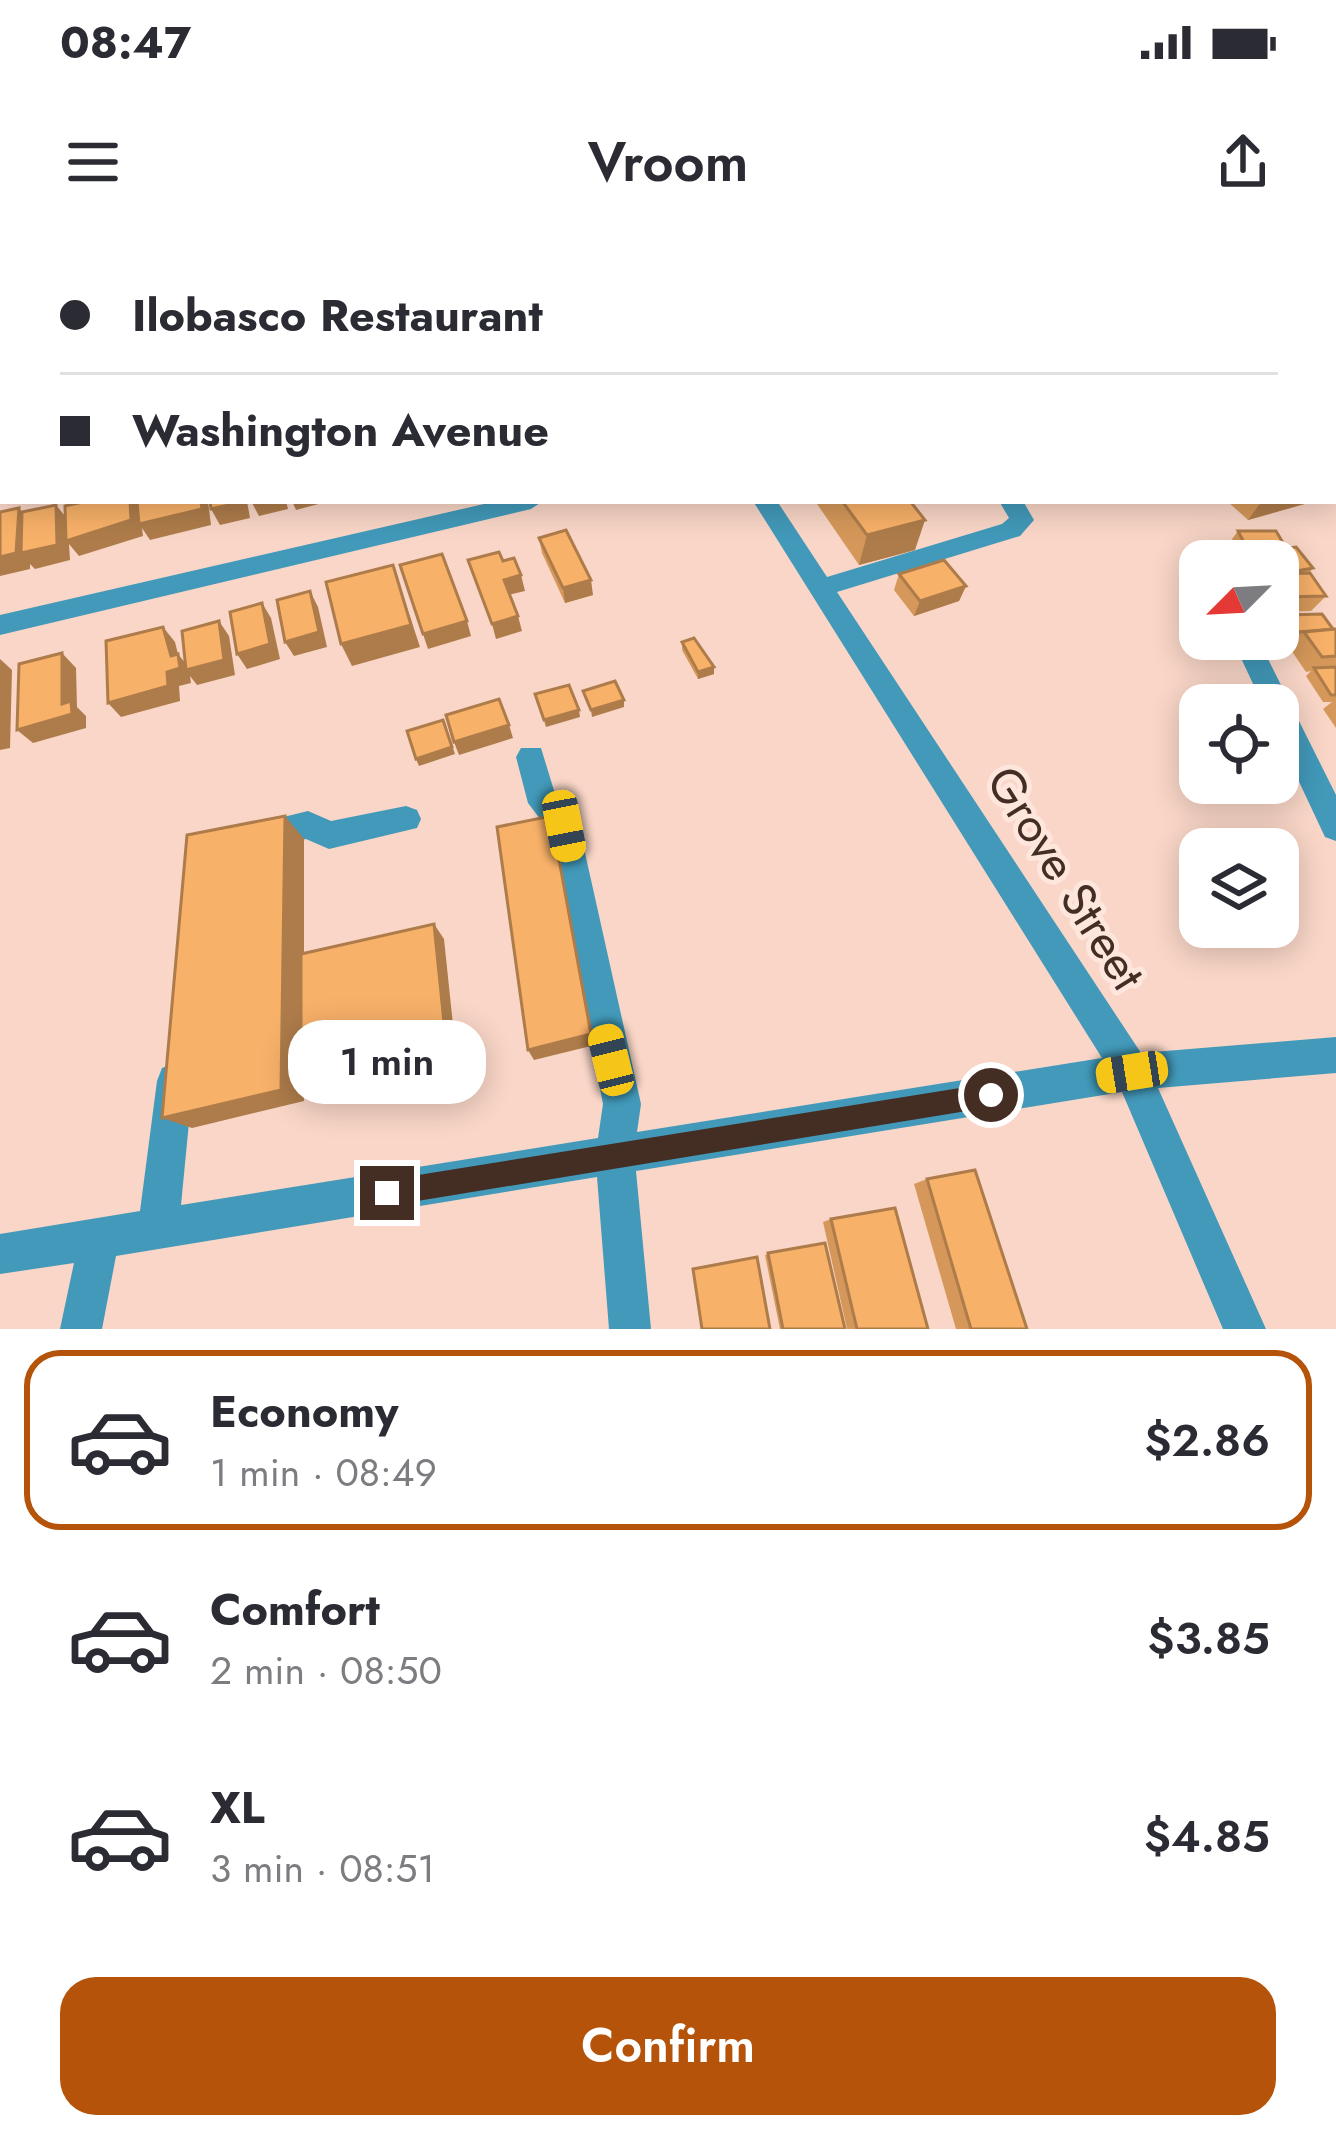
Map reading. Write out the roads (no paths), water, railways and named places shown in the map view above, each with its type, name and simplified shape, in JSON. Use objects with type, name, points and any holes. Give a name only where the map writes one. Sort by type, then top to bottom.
[{"type":"street","points":[[0,625],[519,504]]},
{"type":"street","name":"Grove Street","points":[[767,504],[1132,1072],[1245,1329]]},
{"type":"street","points":[[824,587],[1011,530],[1022,520],[1013,504]]},
{"type":"street","points":[[1299,750],[1336,827]]},
{"type":"street","points":[[531,758],[543,803],[564,826],[622,1104],[615,1156],[630,1329]]},
{"type":"street","points":[[216,846],[308,825],[329,835],[406,819]]},
{"type":"street","points":[[158,1230],[179,1047]]},
{"type":"street","points":[[0,1254],[1132,1072],[1336,1055]]},
{"type":"street","points":[[81,1329],[99,1239]]}]
